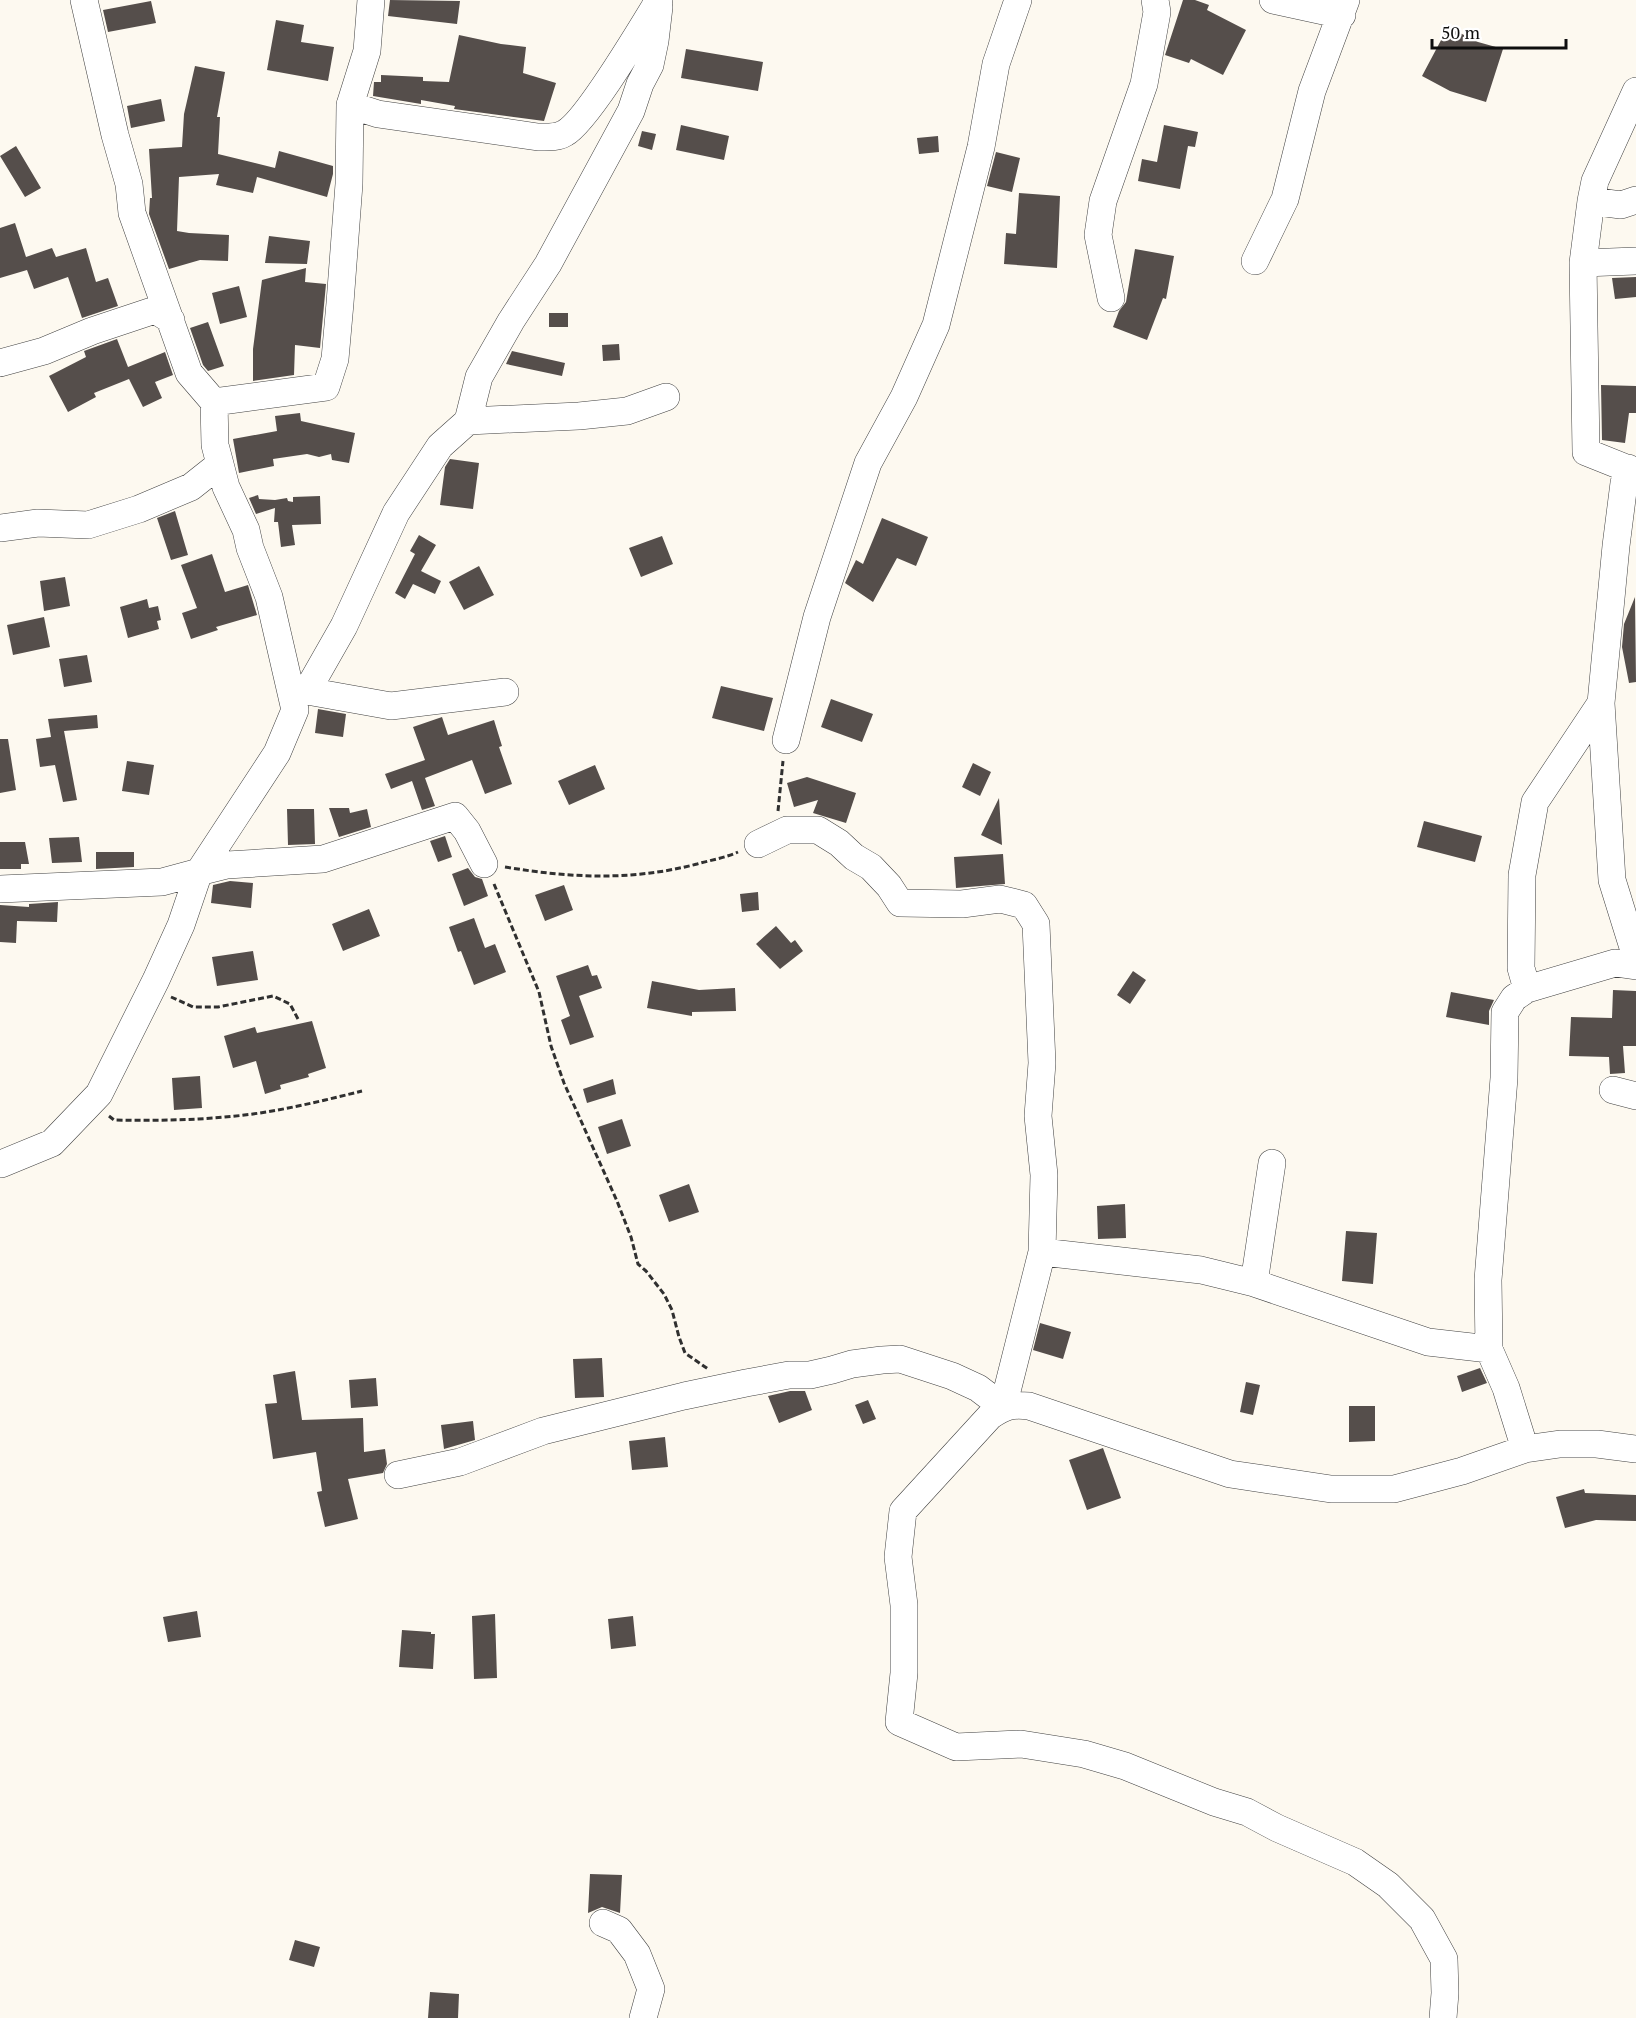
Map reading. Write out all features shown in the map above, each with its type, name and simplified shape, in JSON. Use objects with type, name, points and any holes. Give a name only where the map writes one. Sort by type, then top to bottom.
[{"type":"street","points":[[84,0],[115,135],[129,184],[132,213],[189,373],[214,402],[215,445],[226,487],[246,530],[250,548],[269,597],[301,700],[306,742]]},
{"type":"street","points":[[214,402],[326,387],[335,359],[340,303],[349,184],[350,105],[367,51],[371,0]]},
{"type":"street","points":[[350,105],[378,114],[538,137],[558,136],[568,132],[589,107],[660,0]]},
{"type":"street","points":[[1,1164],[52,1143],[99,1094],[181,926],[199,872],[277,753],[301,700],[344,626],[396,513],[440,446],[468,421],[479,377],[511,321],[548,264],[631,111],[640,84],[650,65],[656,40],[660,0]]},
{"type":"street","points":[[786,740],[816,617],[868,463],[904,397],[936,325],[981,147],[996,64],[1018,0]]},
{"type":"street","points":[[1111,298],[1098,235],[1103,201],[1144,84],[1157,12],[1155,0]]},
{"type":"street","points":[[1255,261],[1285,199],[1312,91],[1344,8],[1273,0]]},
{"type":"street","points":[[1636,91],[1595,181],[1583,263],[1586,452],[1632,470],[1624,483],[1601,703],[1612,880],[1636,957]]},
{"type":"street","points":[[1591,201],[1621,205],[1636,200]]},
{"type":"street","points":[[1583,263],[1636,261]]},
{"type":"street","points":[[0,363],[44,351],[92,331],[154,310],[171,320]]},
{"type":"street","points":[[468,421],[579,416],[627,411],[666,397]]},
{"type":"street","points":[[0,528],[38,523],[88,525],[139,510],[191,487],[220,464]]},
{"type":"street","points":[[301,700],[391,706],[505,692]]},
{"type":"street","points":[[1527,990],[1521,968],[1522,875],[1535,802],[1601,703]]},
{"type":"street","points":[[0,889],[162,882],[227,865],[323,859],[455,816],[467,831],[484,864]]},
{"type":"street","points":[[758,844],[787,830],[818,830],[871,867],[889,886],[900,903],[962,904],[1000,899],[1024,905],[1036,924],[1042,1063],[1038,1116],[1044,1175],[1042,1252],[1003,1407]]},
{"type":"street","points":[[1525,1449],[1506,1389],[1489,1349],[1488,1280],[1504,1078],[1505,1012],[1514,998],[1527,990],[1615,963],[1636,966]]},
{"type":"street","points":[[1254,1283],[1272,1163]]},
{"type":"street","points":[[1042,1252],[1201,1270],[1254,1283],[1428,1341],[1489,1349]]},
{"type":"street","points":[[398,1475],[460,1462],[543,1431],[580,1421],[728,1386],[821,1372],[852,1364],[900,1359],[952,1376],[978,1388],[1003,1407]]},
{"type":"street","points":[[1443,2018],[1444,1959],[1422,1919],[1388,1886],[1355,1862],[1246,1812],[1214,1802],[1135,1770],[1084,1754],[1021,1744],[956,1747],[899,1722],[903,1673],[904,1605],[898,1557],[903,1511],[990,1416],[1003,1407],[1015,1404],[1029,1406],[1230,1474],[1331,1489],[1394,1489],[1462,1471],[1525,1449],[1560,1444],[1597,1443],[1636,1449]]},
{"type":"street","points":[[603,1923],[619,1930],[637,1954],[651,1989],[643,2018]]},
{"type":"path","points":[[484,864],[552,875],[624,877],[668,872],[731,855],[758,844],[771,837],[778,821],[778,798],[786,740]]},
{"type":"path","points":[[484,864],[539,992],[551,1046],[561,1074],[631,1237],[638,1264],[664,1294],[672,1310],[685,1353],[728,1386]]},
{"type":"path","points":[[156,980],[168,996],[193,1007],[218,1007],[273,996],[290,1004],[298,1019]]},
{"type":"path","points":[[99,1094],[104,1113],[114,1120],[163,1120],[252,1114],[362,1091]]},
{"type":"building","points":[[390,0],[460,1],[457,24],[388,16]]},
{"type":"building","points":[[1183,0],[1195,0],[1209,5],[1207,10],[1246,30],[1223,75],[1191,59],[1189,63],[1165,55]]},
{"type":"building","points":[[151,1],[156,23],[108,32],[103,10]]},
{"type":"building","points":[[276,20],[304,25],[301,42],[334,47],[328,81],[267,70]]},
{"type":"building","points":[[1448,27],[1478,42],[1503,49],[1486,102],[1450,91],[1422,76]]},
{"type":"building","points":[[459,35],[526,47],[523,73],[556,83],[544,121],[454,109],[455,106],[421,100],[421,104],[373,96],[374,82],[381,82],[381,75],[423,77],[423,81],[449,82]]},
{"type":"building","points":[[686,49],[763,62],[758,91],[681,78]]},
{"type":"building","points":[[195,66],[225,72],[217,117],[220,117],[218,154],[275,168],[279,151],[333,166],[333,174],[327,197],[257,177],[253,193],[216,185],[219,174],[179,177],[177,231],[229,235],[228,261],[200,260],[169,269],[149,214],[150,198],[152,198],[149,149],[182,147],[184,114]]},
{"type":"building","points":[[161,99],[165,121],[131,128],[127,106]]},
{"type":"building","points":[[681,125],[729,136],[724,160],[676,150]]},
{"type":"building","points":[[1164,125],[1198,132],[1195,147],[1188,146],[1180,189],[1138,181],[1142,159],[1157,162]]},
{"type":"building","points":[[642,131],[656,134],[652,150],[638,146]]},
{"type":"building","points":[[938,136],[939,152],[919,154],[917,138]]},
{"type":"building","points":[[16,146],[41,188],[25,197],[0,156]]},
{"type":"building","points":[[996,152],[1020,158],[1012,192],[987,186]]},
{"type":"building","points":[[1019,193],[1060,196],[1057,268],[1004,264],[1006,233],[1016,234]]},
{"type":"building","points":[[15,223],[26,257],[52,248],[56,257],[86,248],[96,282],[108,278],[118,306],[82,318],[68,277],[34,289],[27,270],[0,278],[0,228]]},
{"type":"building","points":[[269,236],[310,241],[307,264],[265,263]]},
{"type":"building","points":[[1135,249],[1174,256],[1166,299],[1163,298],[1147,340],[1113,327],[1119,311],[1126,302]]},
{"type":"building","points":[[306,268],[305,282],[326,284],[320,348],[295,345],[294,375],[253,381],[253,349],[262,280]]},
{"type":"building","points":[[1636,277],[1636,297],[1615,299],[1612,278]]},
{"type":"building","points":[[239,286],[247,317],[220,324],[212,293]]},
{"type":"building","points":[[549,313],[568,313],[568,327],[549,327]]},
{"type":"building","points":[[208,322],[224,366],[208,371],[203,365],[190,328]]},
{"type":"building","points":[[117,339],[128,367],[165,352],[173,375],[155,382],[162,398],[143,407],[129,379],[94,393],[96,397],[68,412],[49,376],[86,357],[84,351]]},
{"type":"building","points":[[619,344],[620,360],[603,361],[602,345]]},
{"type":"building","points":[[512,351],[565,363],[562,376],[506,364]]},
{"type":"building","points":[[1601,385],[1636,386],[1636,413],[1629,413],[1625,443],[1602,440]]},
{"type":"building","points":[[300,413],[301,421],[355,433],[349,463],[332,460],[331,454],[319,457],[307,454],[273,459],[274,466],[239,473],[233,439],[277,431],[275,416]]},
{"type":"building","points":[[450,459],[479,463],[473,509],[440,505],[445,467]]},
{"type":"building","points":[[258,495],[259,499],[287,498],[288,501],[293,502],[293,497],[320,496],[321,524],[292,525],[295,545],[281,547],[278,522],[274,522],[275,508],[256,514],[249,498]]},
{"type":"building","points":[[175,511],[188,555],[171,560],[157,518]]},
{"type":"building","points":[[882,518],[928,537],[916,566],[897,558],[873,602],[845,583],[856,560],[863,564]]},
{"type":"building","points":[[419,535],[436,545],[421,571],[441,581],[435,594],[413,584],[405,599],[395,593],[415,554],[410,551]]},
{"type":"building","points":[[662,536],[673,564],[641,577],[629,548]]},
{"type":"building","points":[[212,554],[225,592],[248,585],[257,615],[216,627],[218,630],[191,639],[182,613],[197,608],[181,565]]},
{"type":"building","points":[[479,566],[494,595],[464,610],[449,582]]},
{"type":"building","points":[[65,577],[70,606],[44,611],[40,581]]},
{"type":"building","points":[[1635,597],[1636,682],[1629,683],[1622,647],[1624,624]]},
{"type":"building","points":[[147,599],[149,608],[158,606],[161,620],[157,621],[159,629],[128,638],[120,607]]},
{"type":"building","points":[[44,617],[50,647],[13,655],[7,625]]},
{"type":"building","points":[[87,655],[92,682],[64,687],[59,659]]},
{"type":"building","points":[[721,686],[773,698],[764,731],[712,718]]},
{"type":"building","points":[[831,699],[873,714],[862,742],[821,727]]},
{"type":"building","points":[[318,709],[346,714],[343,737],[315,733]]},
{"type":"building","points":[[97,715],[98,728],[64,731],[77,800],[63,802],[55,765],[40,767],[36,739],[51,737],[48,719]]},
{"type":"building","points":[[442,717],[448,735],[494,720],[502,746],[499,747],[512,784],[485,794],[472,760],[425,778],[435,806],[422,810],[412,781],[391,789],[385,774],[425,760],[413,727]]},
{"type":"building","points":[[0,739],[8,739],[16,790],[0,793]]},
{"type":"building","points":[[127,761],[154,765],[149,795],[122,791]]},
{"type":"building","points":[[973,763],[991,772],[980,796],[962,787]]},
{"type":"building","points":[[595,765],[605,789],[569,805],[558,781]]},
{"type":"building","points":[[807,777],[856,793],[846,823],[813,813],[818,800],[794,807],[787,783]]},
{"type":"building","points":[[999,798],[1002,845],[981,835]]},
{"type":"building","points":[[329,808],[349,808],[350,813],[367,809],[371,827],[339,837]]},
{"type":"building","points":[[287,809],[314,809],[315,844],[288,845]]},
{"type":"building","points":[[1424,821],[1482,836],[1475,862],[1417,847]]},
{"type":"building","points":[[445,836],[452,857],[438,862],[430,841]]},
{"type":"building","points":[[79,837],[82,862],[52,863],[49,838]]},
{"type":"building","points":[[0,842],[25,842],[29,864],[21,864],[21,869],[0,869]]},
{"type":"building","points":[[96,852],[134,852],[134,867],[96,869]]},
{"type":"building","points":[[1003,854],[1005,884],[956,888],[954,857]]},
{"type":"building","points":[[468,868],[475,877],[482,879],[488,896],[464,906],[452,874]]},
{"type":"building","points":[[230,881],[253,883],[251,908],[211,903],[213,885]]},
{"type":"building","points":[[564,885],[573,910],[545,921],[535,895]]},
{"type":"building","points":[[758,892],[759,910],[742,912],[740,894]]},
{"type":"building","points":[[58,902],[57,922],[17,921],[16,943],[0,942],[0,905],[29,907],[29,904]]},
{"type":"building","points":[[369,909],[380,936],[343,951],[332,924]]},
{"type":"building","points":[[474,918],[485,948],[495,944],[506,972],[474,985],[449,927]]},
{"type":"building","points":[[776,926],[791,943],[795,940],[803,951],[780,969],[756,944]]},
{"type":"building","points":[[253,951],[258,980],[217,986],[212,957]]},
{"type":"building","points":[[588,965],[592,976],[597,975],[602,988],[579,996],[594,1037],[570,1045],[561,1020],[570,1016],[556,976]]},
{"type":"building","points":[[1133,971],[1146,980],[1130,1004],[1117,995]]},
{"type":"building","points":[[652,981],[699,990],[735,988],[736,1011],[692,1012],[692,1016],[647,1008]]},
{"type":"building","points":[[1613,990],[1636,991],[1636,1046],[1623,1046],[1625,1073],[1610,1074],[1609,1057],[1569,1056],[1571,1017],[1612,1018]]},
{"type":"building","points":[[1451,992],[1494,1000],[1489,1011],[1489,1025],[1446,1017]]},
{"type":"building","points":[[312,1021],[326,1068],[308,1074],[309,1077],[280,1085],[281,1089],[265,1094],[256,1061],[233,1068],[224,1036],[255,1027],[257,1033]]},
{"type":"building","points":[[200,1076],[202,1108],[174,1110],[172,1078]]},
{"type":"building","points":[[613,1079],[616,1094],[587,1103],[583,1089]]},
{"type":"building","points":[[622,1119],[631,1146],[607,1154],[598,1127]]},
{"type":"building","points":[[689,1184],[699,1212],[669,1222],[659,1195]]},
{"type":"building","points":[[1125,1204],[1126,1238],[1098,1239],[1097,1206]]},
{"type":"building","points":[[1346,1231],[1377,1233],[1373,1284],[1342,1281]]},
{"type":"building","points":[[1040,1323],[1071,1332],[1063,1359],[1033,1350]]},
{"type":"building","points":[[602,1358],[604,1397],[575,1398],[573,1359]]},
{"type":"building","points":[[1480,1368],[1487,1383],[1462,1392],[1457,1376]]},
{"type":"building","points":[[295,1371],[302,1420],[363,1418],[364,1452],[385,1449],[387,1464],[383,1473],[348,1479],[358,1519],[325,1527],[317,1492],[322,1491],[316,1452],[273,1459],[265,1404],[277,1403],[273,1375]]},
{"type":"building","points":[[376,1378],[378,1406],[351,1408],[349,1380]]},
{"type":"building","points":[[1246,1382],[1260,1385],[1253,1415],[1240,1412]]},
{"type":"building","points":[[790,1391],[805,1391],[812,1410],[779,1423],[768,1396]]},
{"type":"building","points":[[868,1400],[876,1419],[863,1424],[855,1405]]},
{"type":"building","points":[[1349,1406],[1375,1406],[1375,1441],[1349,1442]]},
{"type":"building","points":[[473,1421],[475,1440],[444,1449],[441,1425]]},
{"type":"building","points":[[665,1437],[668,1467],[632,1470],[629,1441]]},
{"type":"building","points":[[1103,1448],[1121,1498],[1087,1510],[1069,1460]]},
{"type":"building","points":[[1584,1489],[1585,1493],[1636,1495],[1636,1521],[1596,1520],[1565,1528],[1556,1497]]},
{"type":"building","points":[[197,1611],[201,1637],[168,1642],[163,1617]]},
{"type":"building","points":[[495,1614],[497,1678],[474,1679],[472,1616]]},
{"type":"building","points":[[633,1616],[636,1646],[611,1649],[608,1619]]},
{"type":"building","points":[[402,1630],[435,1634],[433,1669],[399,1667]]},
{"type":"building","points":[[590,1874],[622,1875],[620,1913],[602,1907],[588,1913]]},
{"type":"building","points":[[295,1940],[320,1947],[314,1967],[289,1960]]},
{"type":"building","points":[[430,1992],[459,1994],[458,2018],[428,2018]]}]
